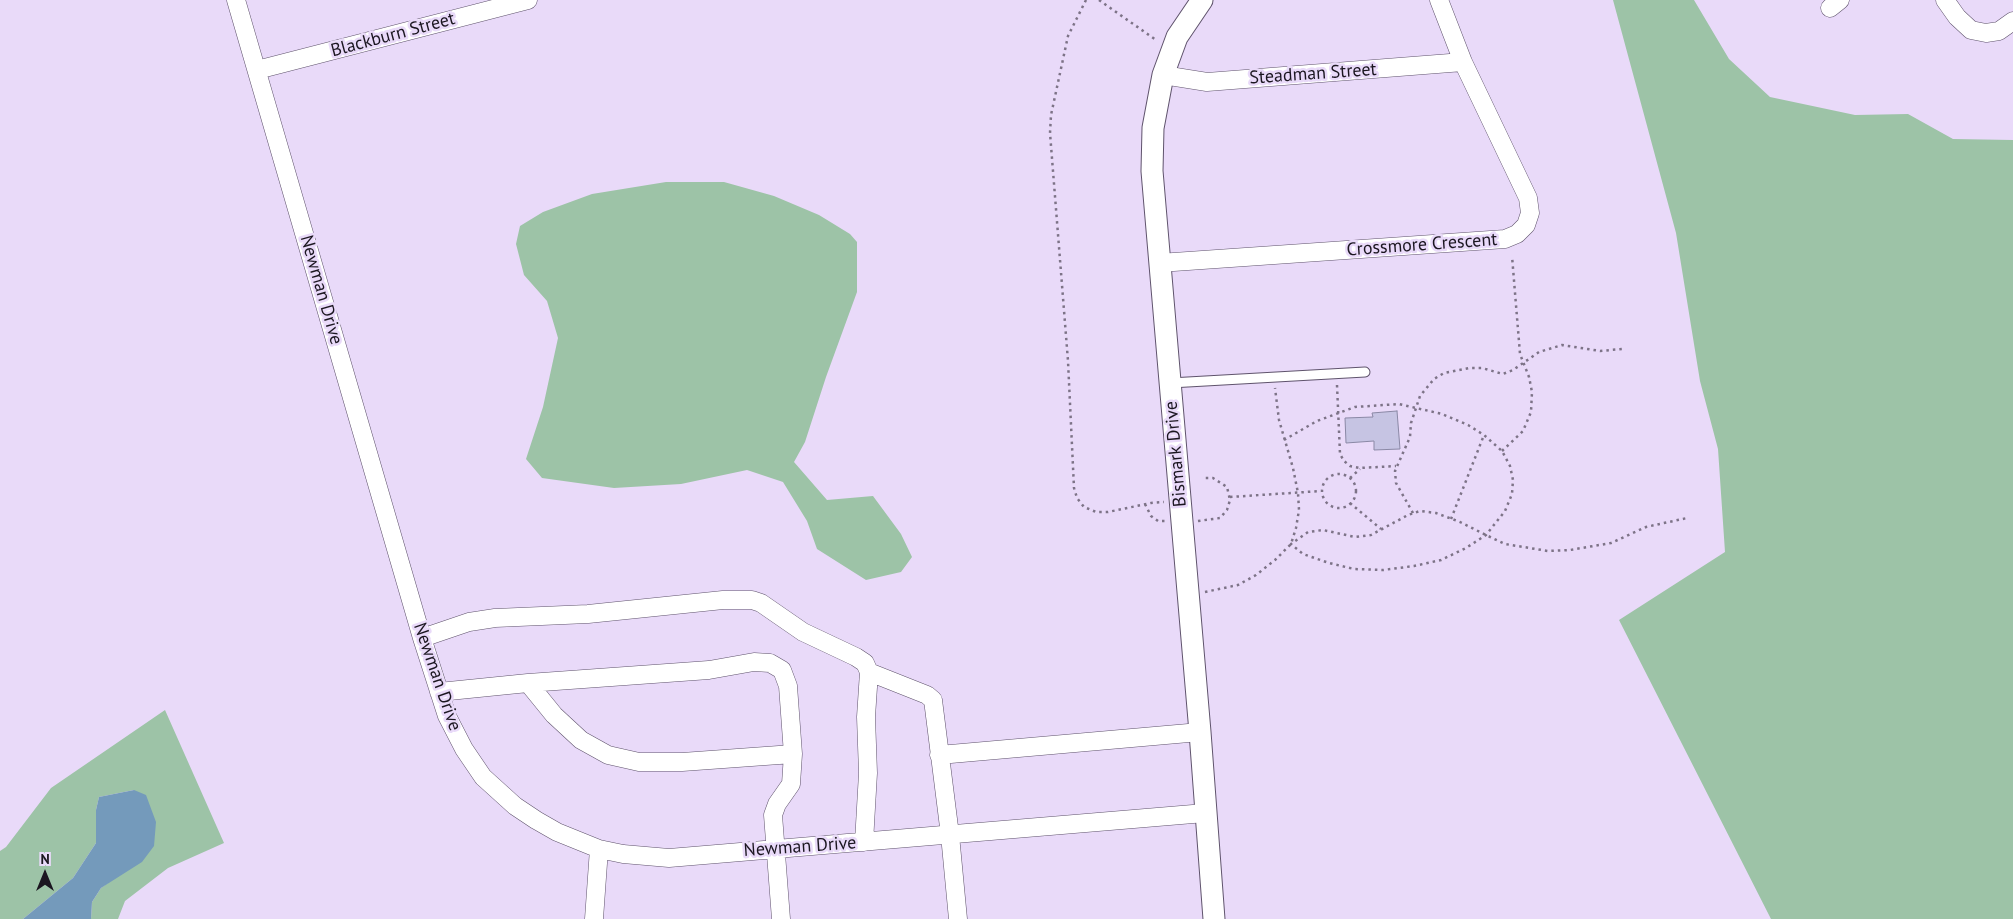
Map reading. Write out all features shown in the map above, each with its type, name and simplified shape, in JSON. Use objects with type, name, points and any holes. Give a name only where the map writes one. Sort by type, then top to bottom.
[{"type":"street","name":"Newman Drive","points":[[236,0],[422,638],[447,716],[464,749],[483,777],[515,806],[557,832],[599,849],[623,854],[669,858],[1205,813]]},
{"type":"street","name":"Blackburn Street","points":[[257,70],[528,0]]},
{"type":"street","name":"Bismark Drive","points":[[1202,0],[1178,36],[1163,75],[1153,128],[1152,171],[1214,919]]},
{"type":"street","name":"Crossmore Crescent","points":[[1159,263],[1505,239],[1517,234],[1526,225],[1530,213],[1528,198],[1463,62],[1439,0]]},
{"type":"street","points":[[1945,0],[1957,17],[1971,30],[1986,32],[1999,30],[2013,21]]},
{"type":"street","name":"Steadman Street","points":[[1163,75],[1207,82],[1463,62]]},
{"type":"street","points":[[422,638],[469,622],[495,618],[588,614],[723,600],[752,600],[761,603],[803,632],[856,657],[865,664],[869,672],[866,717],[868,773],[864,842]]},
{"type":"street","points":[[439,692],[528,682],[709,670],[754,662],[770,664],[782,670],[788,686],[793,754],[791,784],[777,804],[773,815],[781,919]]},
{"type":"street","points":[[869,672],[927,694],[933,700],[950,835],[958,919]]},
{"type":"street","points":[[528,682],[554,715],[581,740],[608,754],[639,762],[682,762],[793,754]]},
{"type":"street","points":[[939,755],[1200,732]]},
{"type":"street","points":[[594,919],[599,849]]},
{"type":"lane","points":[[1170,383],[1365,372]]},
{"type":"path","points":[[1086,0],[1068,36],[1051,115],[1050,133],[1068,361],[1074,488],[1077,498],[1084,507],[1096,512],[1108,512],[1144,504],[1180,501]]},
{"type":"path","points":[[1100,0],[1172,51]]},
{"type":"path","points":[[1502,451],[1523,431],[1531,412],[1532,392],[1520,354],[1516,327],[1512,256]]},
{"type":"path","points":[[1413,513],[1396,483],[1395,471],[1410,437],[1415,408],[1426,388],[1434,379],[1444,373],[1469,368],[1482,368],[1503,374],[1513,370],[1539,352],[1562,345],[1600,351],[1622,349]]},
{"type":"path","points":[[1337,373],[1337,414],[1340,454],[1344,461],[1350,466],[1360,468],[1397,466]]},
{"type":"path","points":[[1274,377],[1279,420],[1294,468],[1298,493],[1299,510],[1291,544]]},
{"type":"path","points":[[1284,440],[1317,421],[1355,407],[1400,404],[1442,414],[1468,425],[1484,435],[1502,451],[1510,466],[1513,480],[1512,494],[1505,511],[1486,535],[1466,548],[1441,560],[1383,570],[1354,569],[1303,554],[1291,544]]},
{"type":"path","points":[[1451,519],[1484,435]]},
{"type":"path","points":[[1350,478],[1360,468]]},
{"type":"path","points":[[1334,474],[1350,478],[1355,488],[1355,493],[1350,503],[1346,506],[1334,507],[1325,501],[1322,491],[1325,481],[1334,474]]},
{"type":"path","points":[[1197,522],[1220,518],[1226,510],[1230,497],[1227,487],[1220,481],[1213,478],[1204,478]]},
{"type":"path","points":[[1230,497],[1322,491]]},
{"type":"path","points":[[1350,503],[1381,530]]},
{"type":"path","points":[[1144,504],[1151,516],[1158,521],[1167,521]]},
{"type":"path","points":[[1188,595],[1238,585],[1256,575],[1291,544],[1308,532],[1323,530],[1355,537],[1371,535],[1420,511],[1436,513],[1504,544],[1524,549],[1548,551],[1570,550],[1611,542],[1646,527],[1687,518]]},
{"type":"green space","points":[[1613,0],[1694,0],[1729,59],[1770,97],[1855,115],[1908,114],[1953,139],[2013,140],[2013,919],[1771,919],[1619,620],[1725,552],[1718,449],[1700,381],[1676,233]]},
{"type":"green space","points":[[666,182],[724,182],[774,196],[819,215],[850,234],[857,242],[857,292],[805,442],[794,462],[827,500],[873,496],[901,534],[912,557],[901,572],[866,580],[817,549],[807,521],[783,482],[747,470],[681,484],[614,488],[542,478],[526,459],[543,407],[558,338],[547,301],[524,275],[516,244],[520,226],[543,212],[592,194]]},
{"type":"green space","points":[[165,710],[224,843],[168,868],[125,901],[118,919],[91,919],[92,902],[101,888],[120,874],[134,790],[99,797],[96,810],[96,843],[73,878],[23,919],[0,919],[0,851],[6,847],[51,788]]},
{"type":"water","points":[[134,790],[146,795],[156,822],[154,846],[142,862],[101,888],[92,902],[91,919],[23,919],[73,878],[96,843],[96,810],[99,797]]},
{"type":"building","points":[[1397,411],[1400,449],[1374,450],[1374,441],[1346,443],[1345,418],[1373,417],[1372,413]]}]
